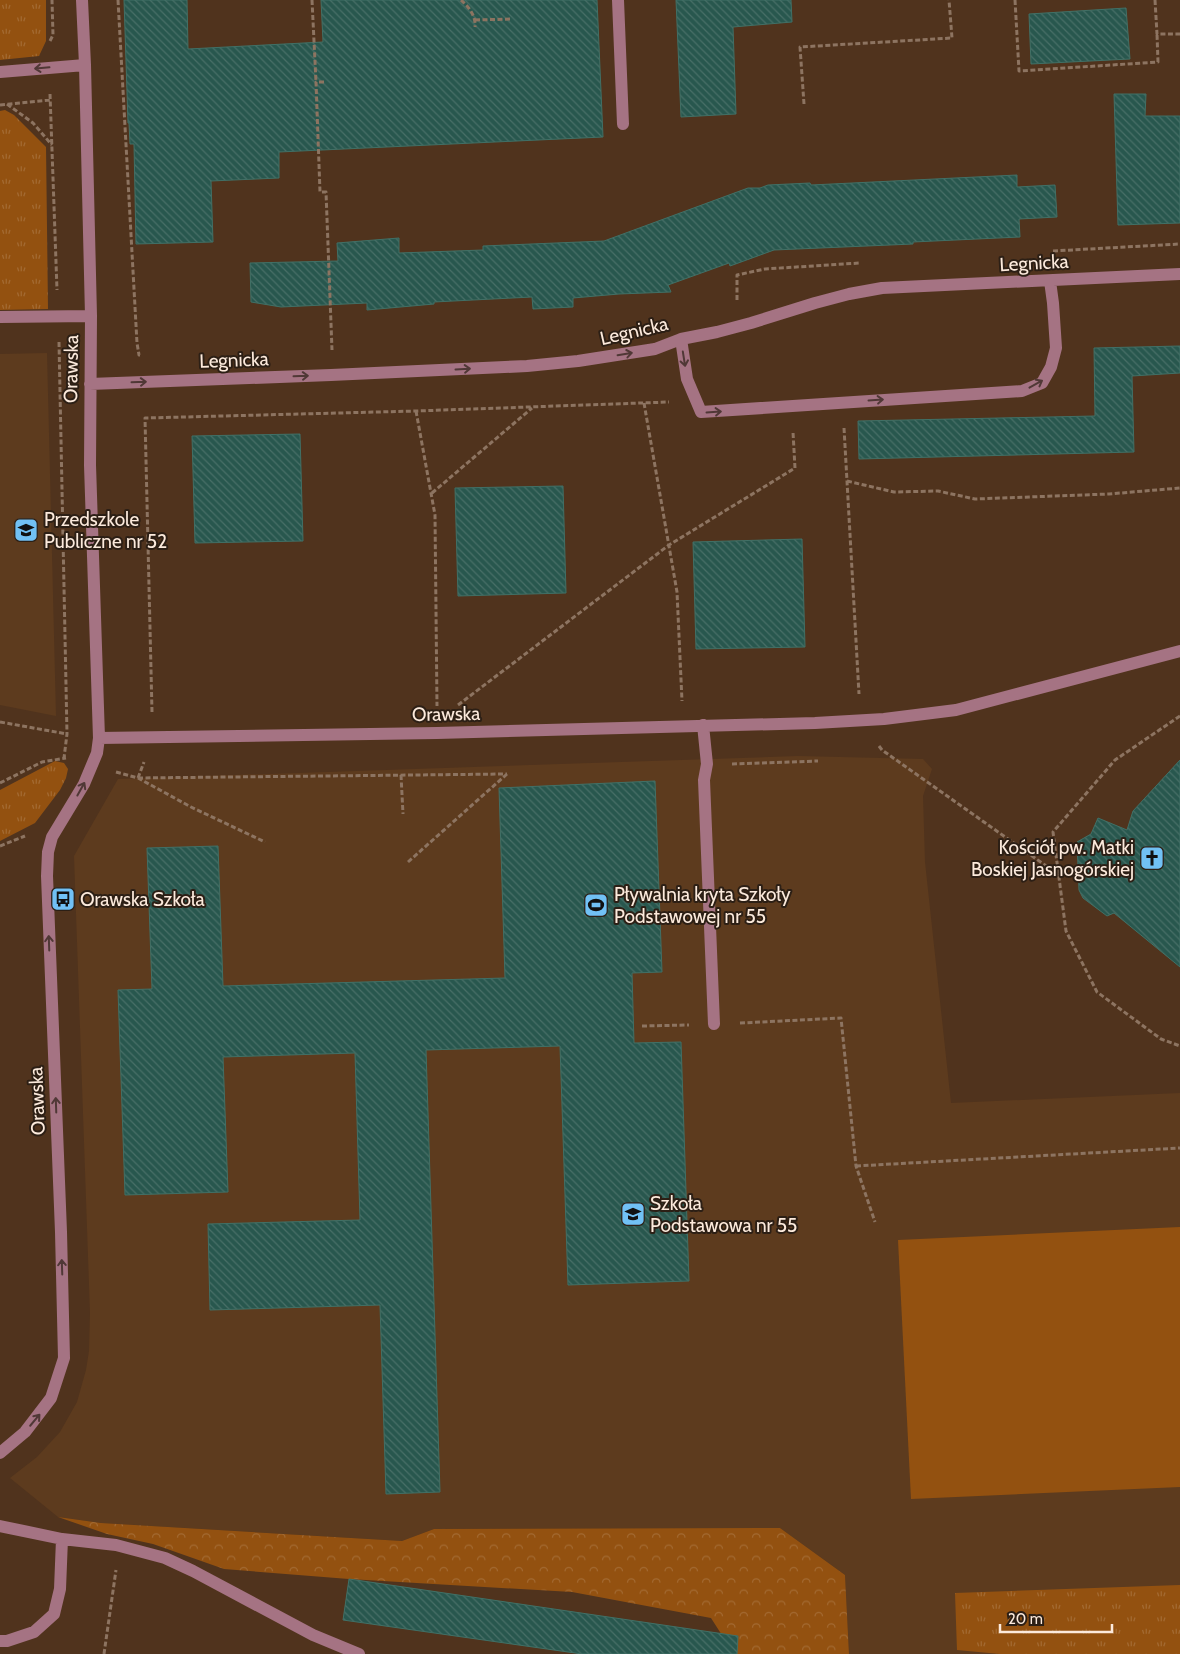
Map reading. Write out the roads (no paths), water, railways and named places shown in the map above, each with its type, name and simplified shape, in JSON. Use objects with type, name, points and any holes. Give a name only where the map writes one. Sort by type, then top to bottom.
[{"type":"street","name":"Orawska","points":[[0,1453],[25,1432],[52,1398],[64,1358],[47,876],[48,852],[52,837],[84,784],[97,753],[99,738],[90,475],[91,316],[82,0]]},
{"type":"street","points":[[618,0],[623,124]]},
{"type":"street","points":[[0,72],[85,65]]},
{"type":"street","name":"Legnicka","points":[[90,384],[331,375],[578,362],[655,349],[681,339],[743,326],[840,296],[882,288],[1180,274]]},
{"type":"street","points":[[681,339],[687,379],[701,412],[1022,391],[1042,383],[1051,367],[1056,348],[1050,281]]},
{"type":"street","points":[[0,317],[91,316]]},
{"type":"street","name":"Orawska","points":[[99,738],[437,733],[683,727],[861,720],[956,710],[1180,651]]},
{"type":"street","points":[[703,726],[706,764],[704,780],[714,1024]]},
{"type":"street","points":[[0,1526],[62,1539],[116,1545],[165,1558],[313,1635],[359,1654]]},
{"type":"street","points":[[0,1641],[7,1641],[34,1632],[54,1614],[60,1589],[62,1539]]},
{"type":"place","name":"Przedszkole Publiczne nr 52","points":[[26,530]]},
{"type":"place","name":"Kościół pw. Matki Boskiej Jasnogórskiej","points":[[1152,858]]},
{"type":"place","name":"Orawska Szkoła","points":[[63,899]]},
{"type":"place","name":"Pływalnia kryta Szkoły Podstawowej nr 55","points":[[596,905]]},
{"type":"place","name":"Szkoła Podstawowa nr 55","points":[[633,1214]]}]
